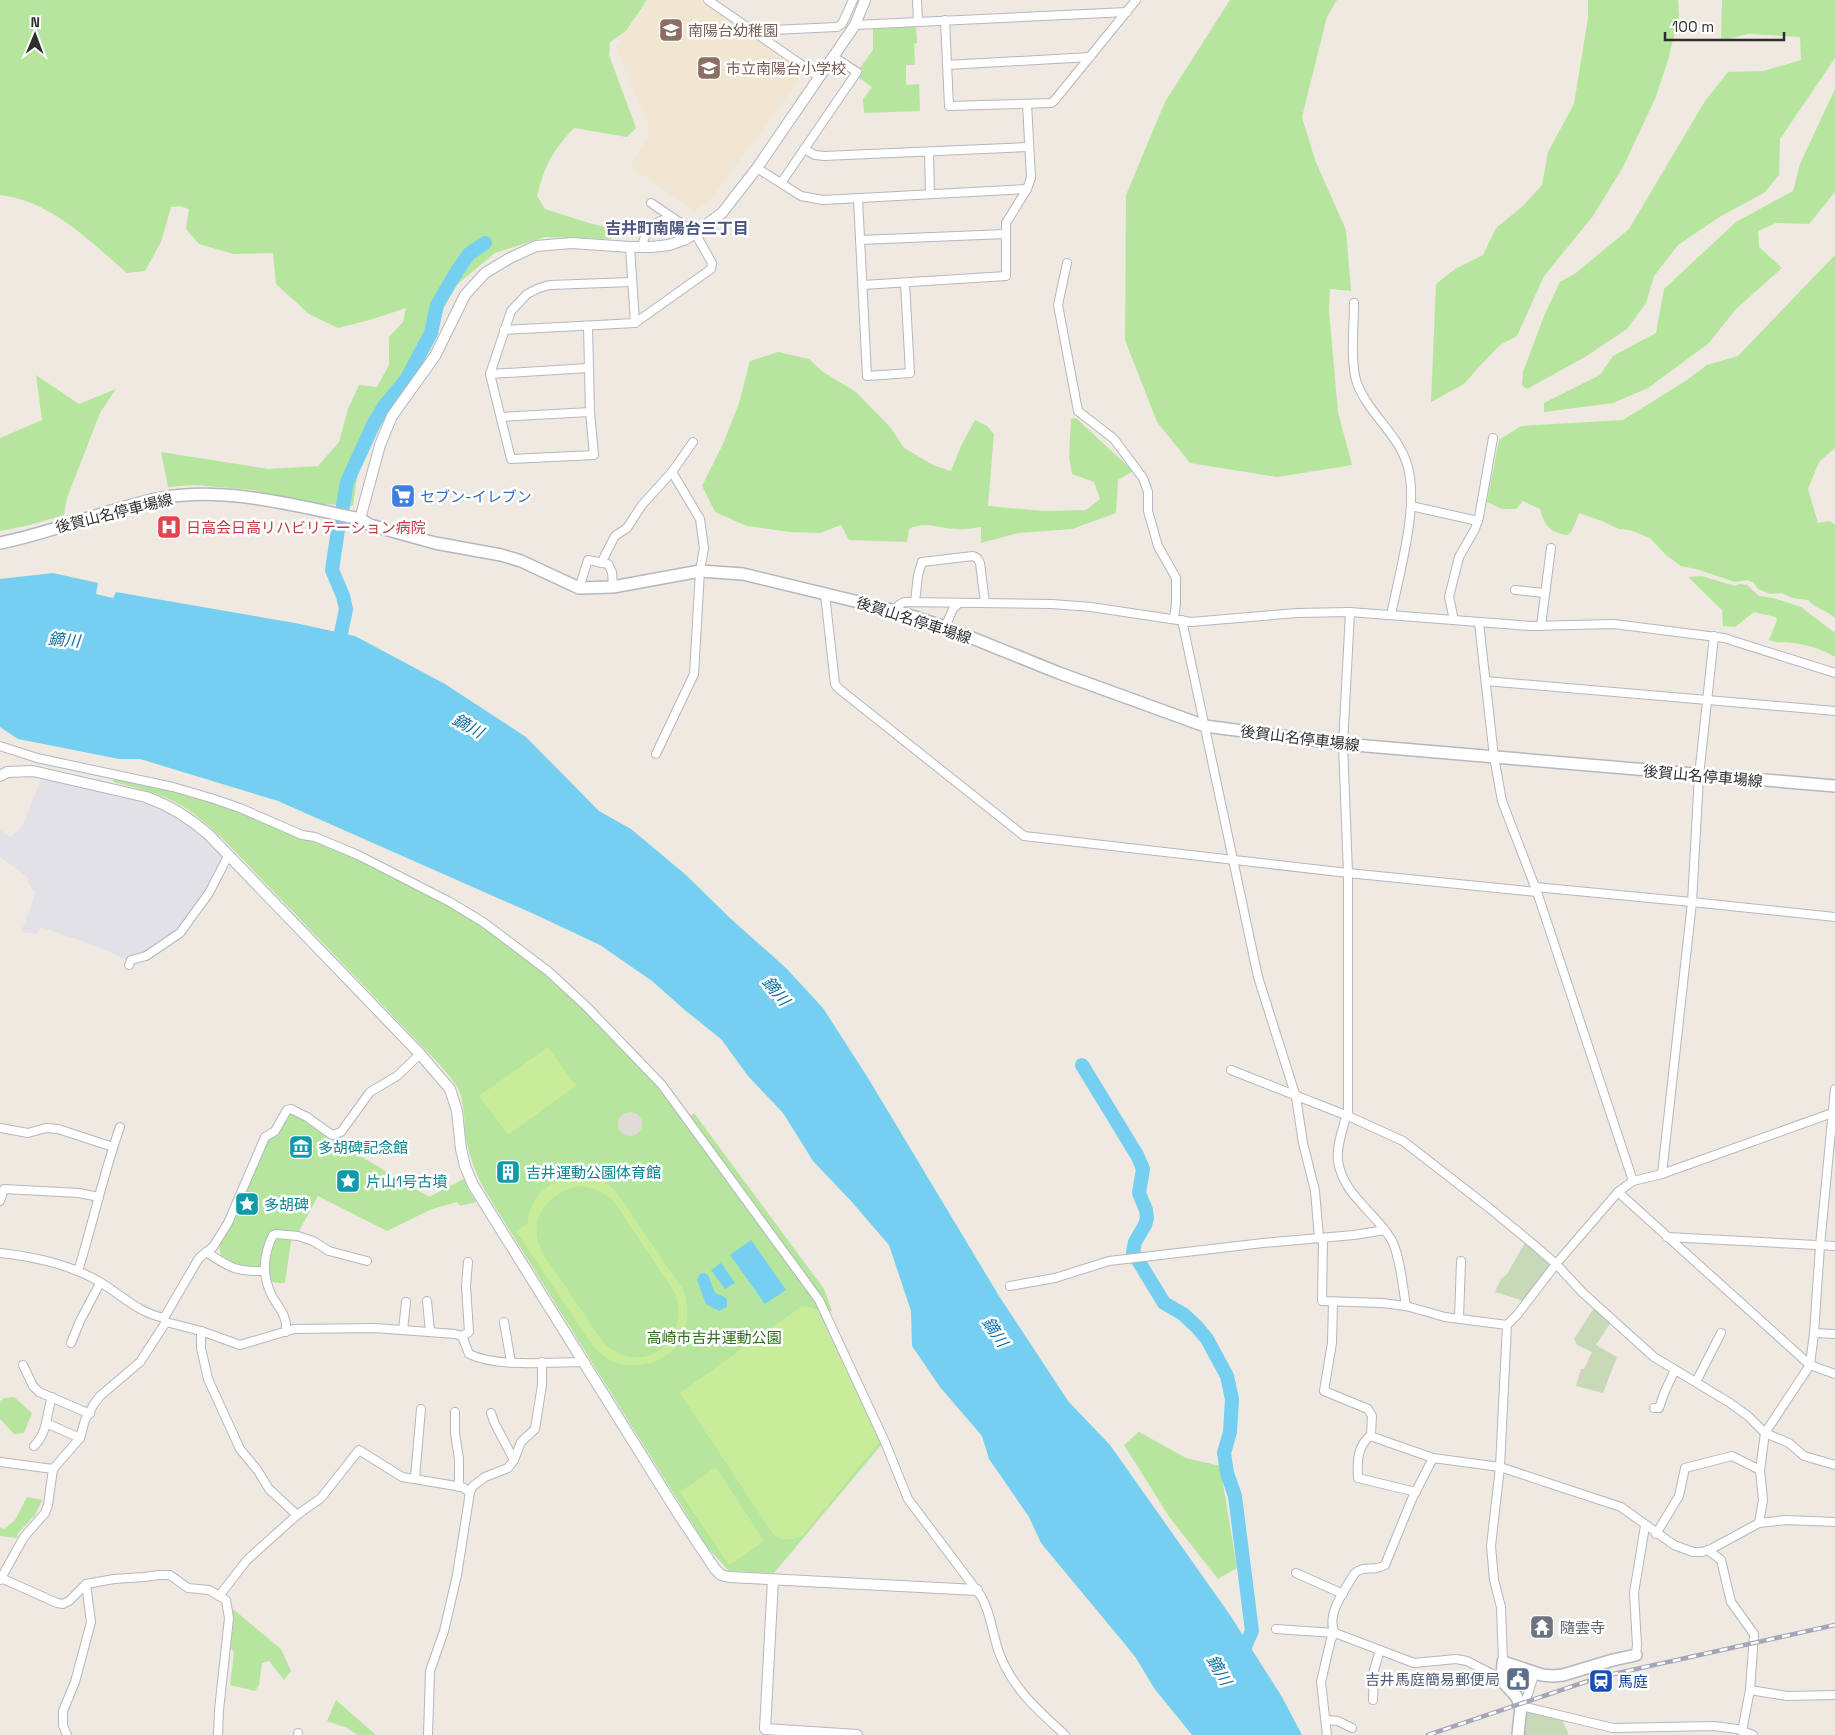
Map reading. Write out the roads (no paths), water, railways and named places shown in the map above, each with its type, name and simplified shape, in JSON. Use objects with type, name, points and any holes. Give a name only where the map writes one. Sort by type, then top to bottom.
[{"type":"main road","name":"後賀山名停車場線","points":[[0,543],[161,498],[207,493],[272,501],[360,519],[370,525],[435,543],[501,555],[521,561],[579,588],[613,588],[700,571],[743,574],[896,612],[945,627],[1059,673],[1205,726],[1343,744],[1699,776],[1835,786]]},
{"type":"main road","points":[[1518,1735],[1524,1702],[1502,1679],[1503,1662],[1553,1676],[1636,1655]]},
{"type":"street","points":[[708,0],[819,78]]},
{"type":"street","points":[[753,31],[837,27],[842,24],[853,0]]},
{"type":"street","points":[[360,519],[380,445],[392,416],[418,383],[435,356],[465,295],[485,273],[510,258],[536,246],[572,243],[630,248],[669,245],[695,234],[722,213],[757,168],[855,25],[865,0]]},
{"type":"street","points":[[917,0],[918,21]]},
{"type":"street","points":[[944,20],[949,106],[1051,103],[1136,0]]},
{"type":"street","points":[[855,25],[1126,12]]},
{"type":"street","points":[[781,183],[857,72],[834,56]]},
{"type":"street","points":[[947,65],[1090,57]]},
{"type":"street","points":[[864,285],[1006,276],[1006,223],[1028,189],[1030,178],[1027,104]]},
{"type":"street","points":[[804,149],[816,155],[824,156],[1028,147]]},
{"type":"street","points":[[929,152],[930,194]]},
{"type":"street","points":[[757,168],[801,196],[814,199],[858,199],[1028,189]]},
{"type":"street","points":[[858,199],[864,285],[867,376],[910,373],[905,283]]},
{"type":"street","points":[[504,330],[635,323],[711,269],[712,263],[695,234],[651,203]]},
{"type":"street","points":[[642,247],[644,236],[651,226],[658,220],[672,217]]},
{"type":"street","points":[[860,240],[1005,234]]},
{"type":"street","points":[[630,248],[635,323]]},
{"type":"street","points":[[1067,263],[1058,305],[1078,411],[1114,439],[1143,478],[1148,492],[1148,511],[1158,546],[1176,578],[1178,619],[1205,726],[1258,977],[1296,1097],[1303,1143],[1315,1191],[1321,1238],[1322,1302],[1382,1303],[1406,1306],[1444,1317],[1507,1325]]},
{"type":"street","points":[[588,326],[590,412],[594,455],[511,459],[490,374],[511,311],[527,294],[550,285],[632,282]]},
{"type":"street","points":[[1354,303],[1354,374],[1358,385],[1378,418],[1401,450],[1407,464],[1410,506],[1406,540],[1391,615]]},
{"type":"street","points":[[490,374],[588,368]]},
{"type":"street","points":[[501,417],[590,412]]},
{"type":"street","points":[[1454,620],[1449,597],[1458,557],[1478,521],[1493,438]]},
{"type":"street","points":[[601,563],[615,536],[627,528],[642,506],[672,472],[693,442]]},
{"type":"street","points":[[656,754],[694,674],[700,571],[704,548],[700,519],[672,472]]},
{"type":"street","points":[[1410,506],[1478,521]]},
{"type":"street","points":[[1541,626],[1550,548]]},
{"type":"street","points":[[914,602],[922,562],[973,556],[980,563],[985,603]]},
{"type":"street","points":[[579,588],[588,560],[608,564],[612,572],[613,588]]},
{"type":"street","points":[[1515,590],[1545,592]]},
{"type":"street","points":[[825,594],[835,684],[838,688],[1024,836],[1348,873],[1692,902],[1835,917]]},
{"type":"street","points":[[896,612],[899,605],[904,602],[1052,604],[1192,622],[1297,613],[1350,612],[1479,623],[1541,626],[1602,623],[1724,638],[1835,673]]},
{"type":"street","points":[[945,627],[953,609],[958,603]]},
{"type":"street","points":[[1350,612],[1343,744],[1348,873],[1347,1116],[1338,1161],[1352,1193],[1385,1230],[1392,1241],[1396,1252],[1406,1306]]},
{"type":"street","points":[[1479,623],[1494,757],[1502,801],[1536,890],[1633,1181]]},
{"type":"street","points":[[1662,1174],[1692,902],[1699,776],[1714,636]]},
{"type":"street","points":[[1486,681],[1835,711]]},
{"type":"street","points":[[0,746],[37,758],[173,787],[214,799],[240,808],[302,835],[315,837],[358,855],[450,902],[483,922],[548,971],[586,1006],[662,1085],[819,1300],[885,1442],[908,1499],[977,1590],[990,1613],[995,1641],[1006,1668],[1020,1692],[1065,1735]]},
{"type":"street","points":[[0,776],[7,772],[32,771],[155,800],[180,812],[195,823],[228,856],[420,1054],[450,1089],[457,1111],[461,1149],[465,1166],[473,1185],[679,1515],[721,1575],[773,1580],[977,1590]]},
{"type":"street","points":[[129,965],[132,960],[146,956],[180,933],[209,894],[228,856]]},
{"type":"street","points":[[218,1735],[229,1618],[226,1600],[209,1590],[188,1588],[170,1575],[114,1579],[86,1584],[69,1601],[62,1604],[56,1603],[1,1576],[24,1537],[45,1513],[54,1469],[80,1438],[85,1420],[100,1396],[140,1362],[199,1258],[213,1247],[228,1223],[265,1138],[275,1132],[287,1110],[291,1109],[307,1117],[332,1135],[337,1134],[341,1132],[370,1092],[397,1076],[420,1054]]},
{"type":"street","points":[[1231,1070],[1347,1116],[1403,1141],[1488,1207],[1556,1264],[1583,1293],[1654,1357],[1748,1416],[1765,1433],[1789,1443],[1804,1456],[1835,1466]]},
{"type":"street","points":[[1759,1523],[1763,1500],[1760,1470],[1765,1433],[1810,1366],[1835,1089]]},
{"type":"street","points":[[1503,1662],[1500,1608],[1494,1580],[1492,1546],[1500,1467],[1507,1325],[1618,1192],[1633,1181],[1662,1174],[1834,1112]]},
{"type":"street","points":[[78,1271],[120,1127]]},
{"type":"street","points":[[0,1128],[28,1133],[46,1128],[58,1129],[113,1147]]},
{"type":"street","points":[[0,1201],[4,1189],[79,1193],[99,1196]]},
{"type":"street","points":[[1618,1192],[1810,1366],[1835,1374]]},
{"type":"street","points":[[1010,1286],[1055,1278],[1109,1261],[1385,1230]]},
{"type":"street","points":[[286,1332],[284,1315],[272,1295],[264,1271],[266,1254],[271,1239],[276,1234],[298,1236],[314,1241],[329,1251],[367,1262]]},
{"type":"street","points":[[1667,1237],[1835,1246]]},
{"type":"street","points":[[206,1252],[230,1268],[239,1271],[264,1271]]},
{"type":"street","points":[[0,1253],[45,1260],[78,1271],[150,1315],[240,1345],[294,1329],[375,1328],[462,1336],[469,1332],[466,1286],[468,1262]]},
{"type":"street","points":[[1459,1318],[1461,1261]]},
{"type":"street","points":[[71,1343],[100,1283]]},
{"type":"street","points":[[427,1301],[430,1332]]},
{"type":"street","points":[[404,1330],[406,1302]]},
{"type":"street","points":[[1333,1302],[1332,1343],[1324,1392],[1368,1409],[1372,1416],[1371,1435]]},
{"type":"street","points":[[504,1322],[511,1362]]},
{"type":"street","points":[[201,1331],[201,1348],[208,1379],[240,1449],[258,1470],[269,1489],[297,1515]]},
{"type":"street","points":[[1696,1382],[1721,1333]]},
{"type":"street","points":[[1814,1333],[1835,1334]]},
{"type":"street","points":[[462,1336],[469,1354],[475,1357],[511,1362],[585,1362]]},
{"type":"street","points":[[428,1735],[430,1671],[444,1631],[457,1575],[470,1492],[473,1486],[485,1477],[508,1468],[514,1460],[521,1442],[535,1429],[542,1384],[542,1362]]},
{"type":"street","points":[[23,1364],[33,1386],[39,1392],[90,1414]]},
{"type":"street","points":[[1654,1408],[1659,1408],[1675,1370]]},
{"type":"street","points":[[34,1446],[41,1439],[52,1397]]},
{"type":"street","points":[[415,1478],[421,1409]]},
{"type":"street","points":[[455,1412],[459,1487]]},
{"type":"street","points":[[491,1413],[514,1460]]},
{"type":"street","points":[[46,1423],[80,1438]]},
{"type":"street","points":[[1371,1435],[1433,1458],[1500,1467],[1620,1507],[1656,1534],[1685,1550],[1702,1552],[1708,1550],[1759,1523],[1786,1520],[1835,1522]]},
{"type":"street","points":[[1371,1435],[1366,1438],[1357,1457],[1358,1478],[1416,1492]]},
{"type":"street","points":[[219,1596],[247,1560],[297,1515],[321,1498],[359,1450],[402,1477],[459,1487],[470,1492]]},
{"type":"street","points":[[1656,1534],[1679,1496],[1685,1468],[1732,1456],[1760,1470]]},
{"type":"street","points":[[1336,1633],[1332,1624],[1334,1611],[1343,1594],[1358,1569],[1376,1569],[1385,1565],[1416,1492],[1433,1458]]},
{"type":"street","points":[[0,1462],[54,1469]]},
{"type":"street","points":[[1636,1655],[1634,1593],[1645,1526]]},
{"type":"street","points":[[1708,1550],[1722,1560],[1731,1602],[1754,1634],[1750,1690],[1742,1731]]},
{"type":"street","points":[[1296,1573],[1343,1594]]},
{"type":"street","points":[[773,1580],[763,1732],[857,1735]]},
{"type":"street","points":[[67,1735],[63,1725],[63,1712],[75,1682],[91,1622],[86,1584]]},
{"type":"street","points":[[1276,1629],[1336,1633],[1414,1662],[1456,1659],[1467,1661],[1502,1679]]},
{"type":"street","points":[[1327,1735],[1322,1682],[1331,1639],[1336,1633]]},
{"type":"street","points":[[1373,1700],[1374,1670],[1380,1650]]},
{"type":"street","points":[[1535,1672],[1524,1702],[1613,1728],[1714,1726],[1736,1728],[1753,1735]]},
{"type":"street","points":[[1750,1690],[1787,1696],[1835,1695]]},
{"type":"street","points":[[1327,1720],[1338,1721],[1352,1728]]},
{"type":"water","name":"鏑川","points":[[53,573],[98,583],[96,594],[113,598],[116,592],[295,623],[355,636],[445,684],[526,737],[599,811],[631,829],[686,875],[731,919],[786,968],[823,1008],[868,1078],[999,1296],[1068,1401],[1110,1445],[1230,1615],[1282,1697],[1302,1735],[1192,1735],[1154,1688],[1136,1658],[1041,1543],[1029,1517],[989,1459],[982,1436],[940,1387],[912,1346],[911,1311],[889,1245],[813,1161],[783,1113],[748,1076],[721,1039],[652,981],[600,945],[278,801],[140,759],[119,759],[18,739],[0,727],[0,579]]},
{"type":"water","points":[[751,1240],[786,1290],[765,1304],[730,1255]]},
{"type":"water","points":[[721,1263],[735,1283],[725,1289],[711,1270]]},
{"type":"water","points":[[700,1274],[708,1275],[715,1293],[725,1297],[727,1307],[719,1311],[706,1304],[697,1280]]},
{"type":"waterway","points":[[343,506],[347,482],[374,423],[385,405],[406,380],[431,333],[437,305],[469,254],[485,243]]},
{"type":"waterway","points":[[339,523],[332,570],[343,596],[346,609],[341,633],[340,652]]},
{"type":"waterway","points":[[1082,1065],[1137,1155],[1143,1169],[1139,1193],[1147,1218],[1135,1242],[1133,1252],[1164,1303],[1183,1314],[1207,1339],[1227,1376],[1232,1399],[1230,1432],[1224,1453],[1227,1473],[1235,1496],[1252,1631],[1240,1658]]},
{"type":"railway","points":[[1428,1735],[1600,1677],[1835,1625]]},
{"type":"place","name":"南陽台幼稚園","points":[[671,30]]},
{"type":"place","name":"市立南陽台小学校","points":[[709,68]]},
{"type":"place","name":"セブン-イレブン","points":[[403,496]]},
{"type":"place","name":"日高会日高リハビリテーション病院","points":[[169,527]]},
{"type":"place","name":"多胡碑記念館","points":[[301,1147]]},
{"type":"place","name":"吉井運動公園体育館","points":[[508,1172]]},
{"type":"place","name":"片山1号古墳","points":[[348,1181]]},
{"type":"place","name":"多胡碑","points":[[247,1204]]},
{"type":"place","name":"隨雲寺","points":[[1542,1627]]},
{"type":"place","name":"吉井馬庭簡易郵便局","points":[[1518,1679]]},
{"type":"place","name":"馬庭","points":[[1601,1681]]},
{"type":"district","name":"吉井町南陽台三丁目","points":[[677,228]]},
{"type":"park label","name":"高崎市吉井運動公園","points":[[714,1337]]}]
